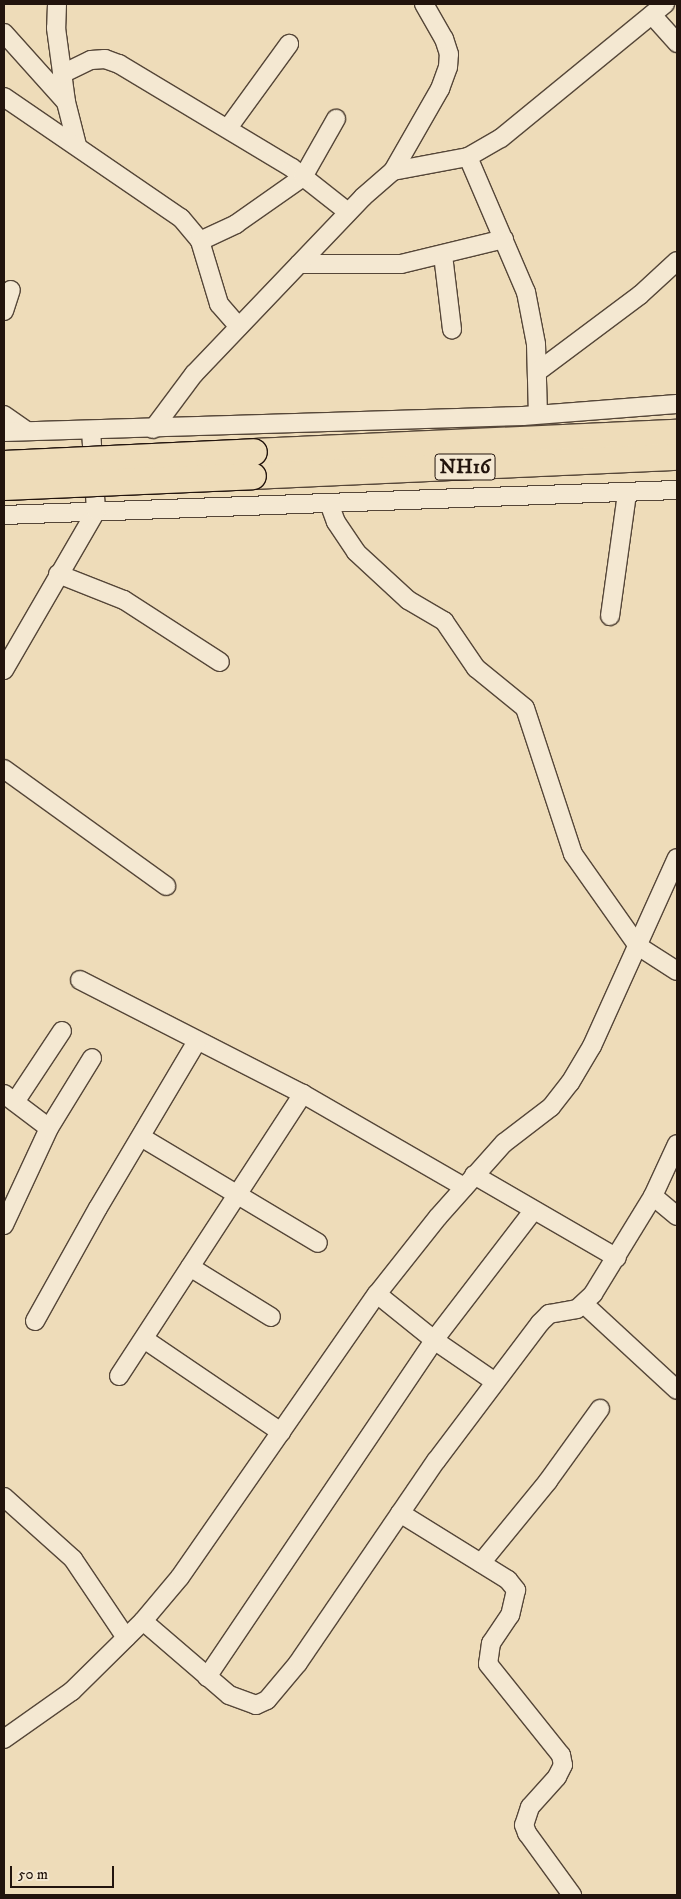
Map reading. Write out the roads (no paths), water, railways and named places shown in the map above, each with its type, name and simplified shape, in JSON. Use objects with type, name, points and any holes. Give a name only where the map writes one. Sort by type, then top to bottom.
[{"type":"highway","name":"NH16","points":[[4,488],[253,464],[677,433]]},
{"type":"highway","name":"NH16","points":[[4,464],[253,464],[677,457]]},
{"type":"street","points":[[57,4],[56,28],[62,74],[66,102],[77,145]]},
{"type":"street","points":[[153,429],[194,374],[348,212],[393,171],[440,90],[448,67],[449,54],[444,39],[424,4]]},
{"type":"street","points":[[393,171],[468,157],[501,138],[532,115],[659,9],[677,43]]},
{"type":"street","points":[[4,33],[66,102]]},
{"type":"street","points":[[228,128],[289,44]]},
{"type":"street","points":[[62,74],[91,60],[105,59],[119,64],[228,128],[303,177],[348,212]]},
{"type":"street","points":[[4,97],[77,145],[181,218],[200,241],[219,304],[239,328]]},
{"type":"street","points":[[200,241],[236,224],[303,177],[336,118]]},
{"type":"street","points":[[468,157],[526,292],[536,344],[538,414]]},
{"type":"street","points":[[300,264],[401,264],[504,239]]},
{"type":"street","points":[[443,255],[452,329]]},
{"type":"street","points":[[537,372],[625,307],[677,261]]},
{"type":"street","points":[[4,311],[11,290]]},
{"type":"street","points":[[4,432],[153,429],[538,414],[677,404]]},
{"type":"street","points":[[4,415],[27,431]]},
{"type":"street","points":[[4,670],[96,511],[91,430]]},
{"type":"street","points":[[4,515],[677,490]]},
{"type":"street","points":[[610,616],[627,493]]},
{"type":"street","points":[[330,503],[336,522],[356,552],[408,600],[444,621],[476,668],[525,708],[564,834],[573,854],[638,946],[677,971]]},
{"type":"street","points":[[58,574],[124,600],[220,662]]},
{"type":"street","points":[[4,769],[166,886]]},
{"type":"street","points":[[4,1738],[72,1691],[143,1621],[180,1577],[377,1294],[469,1181],[504,1143],[551,1107],[570,1083],[592,1046],[677,858]]},
{"type":"street","points":[[80,980],[469,1181],[533,1211],[617,1258]]},
{"type":"street","points":[[49,1128],[9,1098],[62,1031]]},
{"type":"street","points":[[35,1321],[197,1041]]},
{"type":"street","points":[[4,1225],[49,1128],[92,1058]]},
{"type":"street","points":[[120,1376],[303,1094]]},
{"type":"street","points":[[141,1137],[318,1243]]},
{"type":"street","points":[[143,1621],[229,1696],[256,1705],[266,1700],[298,1663],[400,1513],[495,1382],[549,1314],[585,1305],[617,1258],[653,1196],[677,1144]]},
{"type":"street","points":[[653,1196],[677,1216]]},
{"type":"street","points":[[207,1677],[434,1340],[533,1211]]},
{"type":"street","points":[[190,1267],[271,1317]]},
{"type":"street","points":[[377,1294],[434,1340],[495,1382]]},
{"type":"street","points":[[585,1305],[677,1390]]},
{"type":"street","points":[[144,1339],[281,1432]]},
{"type":"street","points":[[481,1563],[548,1481],[600,1409]]},
{"type":"street","points":[[4,1496],[73,1559],[126,1638]]},
{"type":"street","points":[[400,1513],[508,1580],[516,1590],[510,1615],[491,1644],[488,1664],[561,1755],[563,1765],[557,1777],[525,1816],[526,1833],[572,1895]]}]
